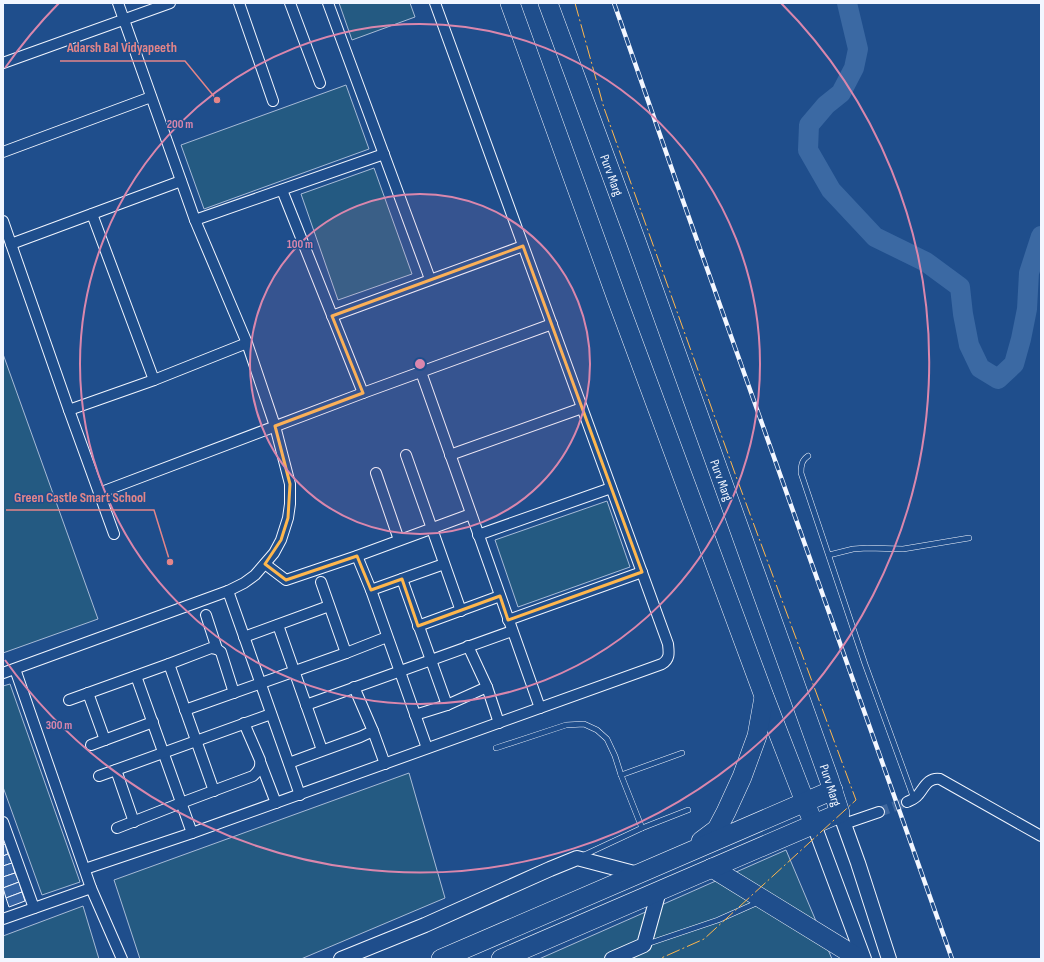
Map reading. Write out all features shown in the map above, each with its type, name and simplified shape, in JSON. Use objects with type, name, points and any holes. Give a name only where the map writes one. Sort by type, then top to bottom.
[{"type":"highway","points":[[510,3],[764,696],[804,803],[814,825]]},
{"type":"highway","name":"Purv Marg","points":[[548,3],[639,249],[833,790],[842,819]]},
{"type":"highway","points":[[682,855],[717,829],[726,812],[742,777],[757,736],[764,696]]},
{"type":"highway","points":[[442,959],[833,790]]},
{"type":"highway","points":[[501,959],[814,825],[842,819]]},
{"type":"highway","points":[[712,868],[860,959]]},
{"type":"street","points":[[3,673],[228,591],[244,583],[255,575],[274,554],[281,540],[288,518],[290,484],[275,426],[247,343],[195,220],[118,3]]},
{"type":"street","points":[[3,63],[170,3]]},
{"type":"street","points":[[239,3],[273,101]]},
{"type":"street","points":[[290,3],[320,83]]},
{"type":"street","points":[[328,3],[430,279]]},
{"type":"street","points":[[85,869],[300,795],[666,662],[668,657],[668,644],[435,3]]},
{"type":"street","points":[[3,152],[151,97]]},
{"type":"street","points":[[195,220],[384,154]]},
{"type":"street","points":[[11,244],[181,181]]},
{"type":"street","points":[[282,190],[363,393]]},
{"type":"street","points":[[92,214],[154,380]]},
{"type":"street","points":[[3,222],[114,534]]},
{"type":"street","points":[[332,316],[523,246]]},
{"type":"street","points":[[99,493],[363,393],[552,324]]},
{"type":"street","points":[[69,410],[154,380],[247,343]]},
{"type":"street","points":[[421,372],[540,708]]},
{"type":"street","points":[[450,455],[582,408]]},
{"type":"street","points":[[406,455],[461,611]]},
{"type":"street","points":[[376,473],[400,540]]},
{"type":"street","points":[[478,535],[611,488]]},
{"type":"street","points":[[265,564],[286,580],[357,556],[471,514]]},
{"type":"street","points":[[357,556],[427,748]]},
{"type":"street","points":[[370,590],[444,564]]},
{"type":"street","points":[[508,620],[642,572]]},
{"type":"street","points":[[402,579],[447,704]]},
{"type":"street","points":[[321,582],[346,653]]},
{"type":"street","points":[[228,591],[300,795]]},
{"type":"street","points":[[418,626],[500,596]]},
{"type":"street","points":[[244,637],[329,606]]},
{"type":"street","points":[[206,614],[217,649],[221,652],[234,693]]},
{"type":"street","points":[[278,625],[322,750]]},
{"type":"street","points":[[306,705],[512,630]]},
{"type":"street","points":[[185,710],[387,637]]},
{"type":"street","points":[[468,646],[487,687],[499,723]]},
{"type":"street","points":[[69,700],[211,648],[217,649]]},
{"type":"street","points":[[169,664],[214,791]]},
{"type":"street","points":[[14,669],[91,888],[122,959]]},
{"type":"street","points":[[136,676],[192,833]]},
{"type":"street","points":[[415,715],[447,704],[487,687]]},
{"type":"street","points":[[354,688],[373,731],[385,764]]},
{"type":"street","points":[[88,693],[105,740]]},
{"type":"street","points":[[99,776],[271,714]]},
{"type":"street","points":[[91,745],[153,722]]},
{"type":"street","points":[[244,724],[260,760],[276,803]]},
{"type":"street","points":[[289,763],[373,731]]},
{"type":"street","points":[[117,828],[253,776],[257,773],[261,764]]},
{"type":"street","points":[[116,770],[134,822]]},
{"type":"street","points":[[910,801],[919,794],[930,781],[940,779],[1041,836]]},
{"type":"street","points":[[842,819],[879,812]]},
{"type":"street","name":"Purv Marg","points":[[842,819],[889,959]]},
{"type":"street","points":[[3,822],[34,908]]},
{"type":"street","points":[[814,825],[864,959]]},
{"type":"street","points":[[341,959],[425,925],[577,858],[638,874]]},
{"type":"street","points":[[3,919],[91,888]]},
{"type":"street","points":[[612,959],[644,945],[659,891]]},
{"type":"lane","points":[[808,456],[802,463],[801,473],[910,801]]},
{"type":"lane","points":[[829,556],[853,549],[903,549],[969,538]]},
{"type":"lane","points":[[496,748],[566,725],[584,724],[597,730],[607,739],[615,756],[642,828]]},
{"type":"lane","points":[[621,775],[682,753]]},
{"type":"lane","points":[[577,858],[642,828],[688,810]]},
{"type":"lane","points":[[644,945],[718,920],[754,904],[760,898]]},
{"type":"highlighted area","points":[[523,246],[642,572],[508,620],[500,596],[418,626],[402,579],[371,590],[357,556],[286,580],[265,564],[281,540],[288,518],[290,484],[275,426],[363,393],[332,316]]},
{"type":"shaded area","points":[[339,3],[410,3],[415,17],[352,40]]},
{"type":"shaded area","points":[[346,85],[369,149],[204,209],[181,145]]},
{"type":"shaded area","points":[[374,168],[412,274],[338,300],[301,194]]},
{"type":"shaded area","points":[[3,354],[98,619],[3,653]]},
{"type":"shaded area","points":[[607,501],[630,567],[518,607],[495,540]]},
{"type":"shaded area","points":[[10,684],[80,882],[42,895],[3,787],[3,686]]},
{"type":"shaded area","points":[[409,773],[445,898],[301,959],[140,959],[114,880]]},
{"type":"shaded area","points":[[786,850],[832,959],[539,959]]},
{"type":"shaded area","points":[[83,906],[99,959],[3,959],[3,936]]},
{"type":"building","points":[[5,844],[8,854],[3,856],[3,845]]},
{"type":"building","points":[[8,854],[12,863],[3,866],[3,856]]},
{"type":"building","points":[[12,863],[15,873],[3,877],[3,866]]},
{"type":"building","points":[[15,873],[19,882],[3,888],[3,877]]},
{"type":"building","points":[[19,882],[22,892],[6,898],[3,888]]},
{"type":"building","points":[[22,892],[25,901],[9,907],[6,898]]},
{"type":"waterway","points":[[847,3],[858,49],[854,68],[841,93],[826,105],[809,125],[808,150],[831,190],[875,237],[926,262],[960,287],[969,345],[980,368],[998,379],[1014,364],[1027,309],[1029,273],[1041,236]]},
{"type":"tunnel","points":[[879,812],[907,802]]},
{"type":"railway","points":[[614,3],[952,959]]},
{"type":"power","points":[[575,3],[604,108],[737,479],[856,800],[704,939],[659,959]]},
{"type":"place","name":"Adarsh Bal Vidyapeeth","points":[[217,100]]},
{"type":"place","name":"Green Castle Smart School","points":[[170,562]]}]
